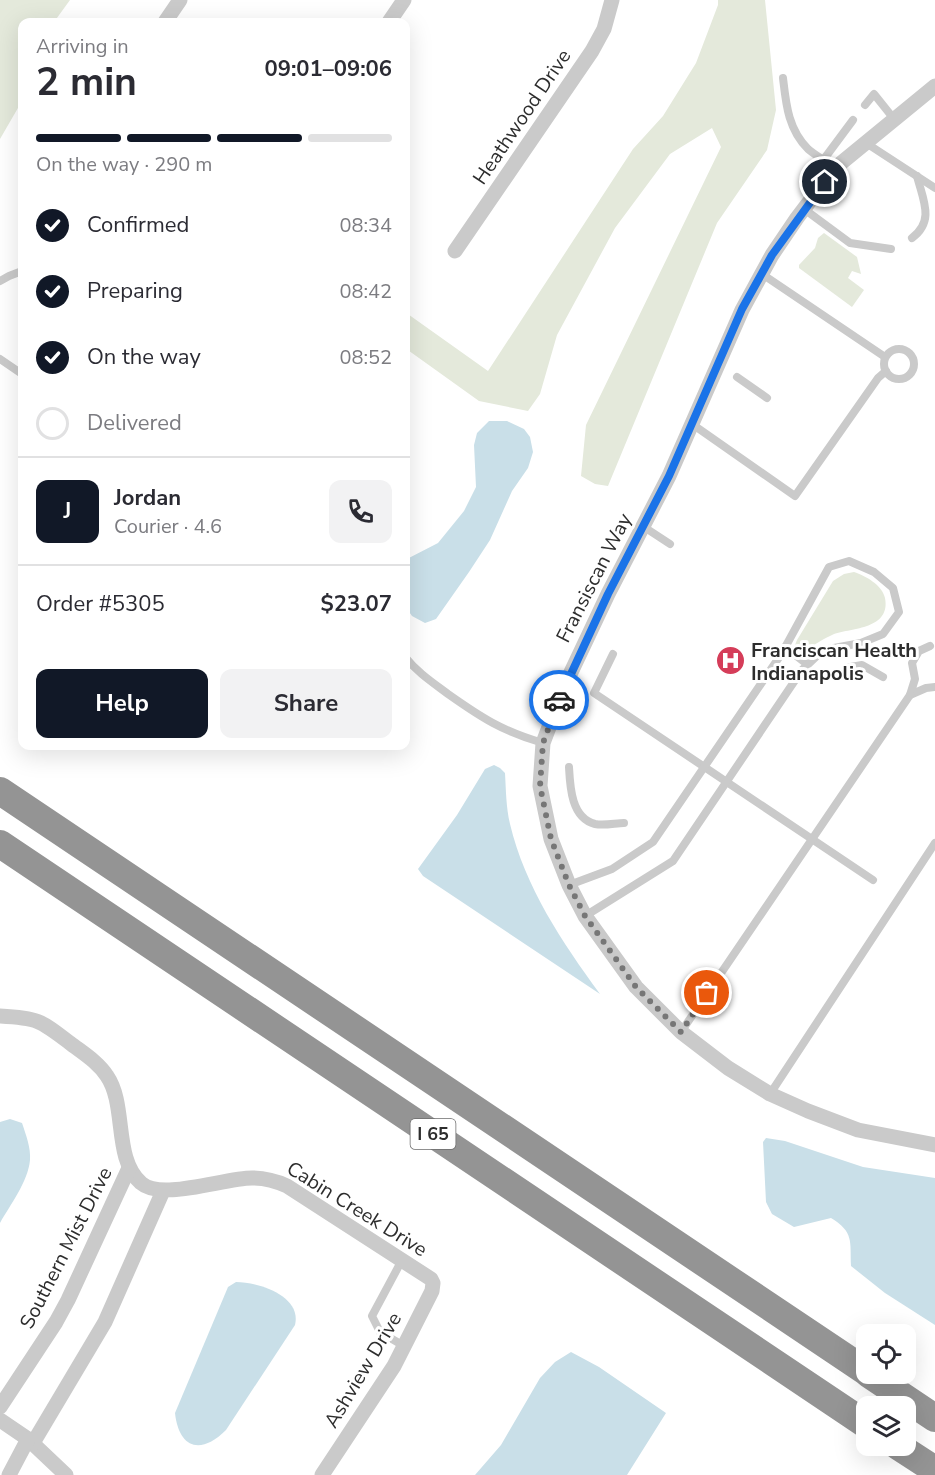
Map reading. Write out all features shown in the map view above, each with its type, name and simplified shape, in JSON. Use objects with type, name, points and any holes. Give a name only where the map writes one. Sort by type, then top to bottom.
[{"type":"highway","name":"I 65","points":[[0,791],[856,1365]]},
{"type":"highway","name":"I 65","points":[[0,844],[856,1418]]},
{"type":"highway","name":"I 65","points":[[884,1384],[935,1418]]},
{"type":"highway","points":[[913,1456],[935,1470]]},
{"type":"street","points":[[168,18],[180,0]]},
{"type":"street","points":[[392,18],[405,0]]},
{"type":"street","name":"Heathwood Drive","points":[[455,251],[592,51],[603,29],[612,0]]},
{"type":"street","name":"Fransiscan Way","points":[[935,86],[866,143],[829,164],[742,309],[644,527],[608,594],[565,685],[543,743],[540,786],[551,839],[569,885],[585,916],[636,987],[681,1032],[728,1068],[770,1094],[858,1130],[935,1144]]},
{"type":"street","points":[[0,1016],[37,1020],[101,1067],[109,1078],[113,1090],[129,1168],[139,1182],[146,1187],[163,1191],[105,1322],[9,1475]]},
{"type":"street","name":"Southern Mist Drive","points":[[0,1407],[56,1322],[129,1168]]},
{"type":"street","name":"Cabin Creek Drive","points":[[163,1191],[247,1178],[272,1180],[287,1186],[429,1277],[433,1283]]},
{"type":"street","name":"Ashview Drive","points":[[322,1475],[394,1366],[432,1291],[433,1283]]},
{"type":"street","points":[[0,1420],[30,1441],[57,1472]]},
{"type":"lane","points":[[783,78],[788,118],[802,143],[829,164],[853,120]]},
{"type":"lane","points":[[865,105],[874,94],[894,119]]},
{"type":"lane","points":[[866,143],[935,188]]},
{"type":"lane","points":[[912,238],[921,231],[927,215],[917,176]]},
{"type":"lane","points":[[804,209],[850,243],[891,249]]},
{"type":"lane","points":[[0,281],[18,273]]},
{"type":"lane","points":[[762,274],[885,357]]},
{"type":"lane","points":[[902,348],[911,354],[915,363],[912,373],[903,378],[893,378],[884,367],[885,357],[892,350],[902,348]]},
{"type":"lane","points":[[0,359],[18,371]]},
{"type":"lane","points":[[692,424],[795,496],[878,378],[886,371]]},
{"type":"lane","points":[[737,377],[767,398]]},
{"type":"lane","points":[[644,527],[670,544]]},
{"type":"lane","points":[[569,885],[612,869],[653,842],[785,647],[829,567],[849,561],[874,572],[893,588],[899,612],[882,634],[861,643],[823,650],[807,664],[724,782],[673,861],[585,916]]},
{"type":"lane","points":[[681,1032],[910,695],[915,680],[912,663],[919,651],[930,646]]},
{"type":"lane","points":[[785,647],[807,664]]},
{"type":"lane","points":[[612,654],[594,693],[873,880]]},
{"type":"lane","points":[[410,663],[421,675],[486,720],[510,733],[543,743]]},
{"type":"lane","points":[[845,668],[862,665],[884,677]]},
{"type":"lane","points":[[910,695],[935,687]]},
{"type":"lane","points":[[569,767],[570,794],[582,815],[595,824],[624,823]]},
{"type":"lane","points":[[770,1094],[935,843]]},
{"type":"lane","points":[[402,1260],[372,1316],[380,1332],[404,1346]]},
{"type":"shaded area","points":[[0,0],[70,0],[57,18],[18,18],[18,108],[0,139]]},
{"type":"shaded area","points":[[718,0],[765,0],[776,110],[767,150],[717,223],[608,486],[595,484],[581,476],[586,425],[721,147],[712,128],[670,154],[615,228],[557,335],[540,394],[528,411],[479,401],[410,352],[410,316],[488,371],[633,149],[663,116],[696,63]]},
{"type":"shaded area","points":[[824,233],[857,257],[861,274],[852,271],[848,278],[864,290],[852,307],[799,268],[799,265],[815,248],[818,238]]},
{"type":"shaded area","points":[[854,572],[881,589],[885,598],[882,616],[860,628],[834,634],[806,651],[795,645],[833,581],[844,574]]},
{"type":"water","points":[[489,421],[507,421],[524,429],[530,437],[533,452],[528,468],[512,491],[490,540],[436,619],[425,623],[410,613],[410,557],[438,543],[464,511],[476,487],[474,445],[477,433]]},
{"type":"water","points":[[494,765],[505,773],[510,824],[535,892],[559,934],[600,994],[423,876],[418,869],[457,815],[485,769]]},
{"type":"water","points":[[10,1119],[22,1123],[29,1146],[30,1160],[22,1185],[0,1223],[0,1122]]},
{"type":"water","points":[[766,1138],[785,1141],[863,1167],[935,1178],[935,1325],[885,1293],[851,1266],[847,1233],[831,1218],[794,1227],[772,1214],[766,1202],[763,1142]]},
{"type":"water","points":[[236,1282],[256,1285],[277,1293],[292,1306],[295,1325],[226,1430],[208,1443],[193,1444],[186,1441],[181,1434],[175,1413],[228,1287]]},
{"type":"water","points":[[571,1352],[599,1367],[666,1413],[627,1475],[475,1475],[501,1445],[540,1378],[555,1362]]},
{"type":"way so far","points":[[559,700],[543,743],[540,786],[551,839],[569,885],[585,916],[636,987],[681,1032],[707,993]]},
{"type":"place","name":"Franciscan Health Indianapolis","points":[[730,661]]},
{"type":"route","points":[[559,700],[608,594],[669,476],[742,309],[772,255],[825,182]]}]
